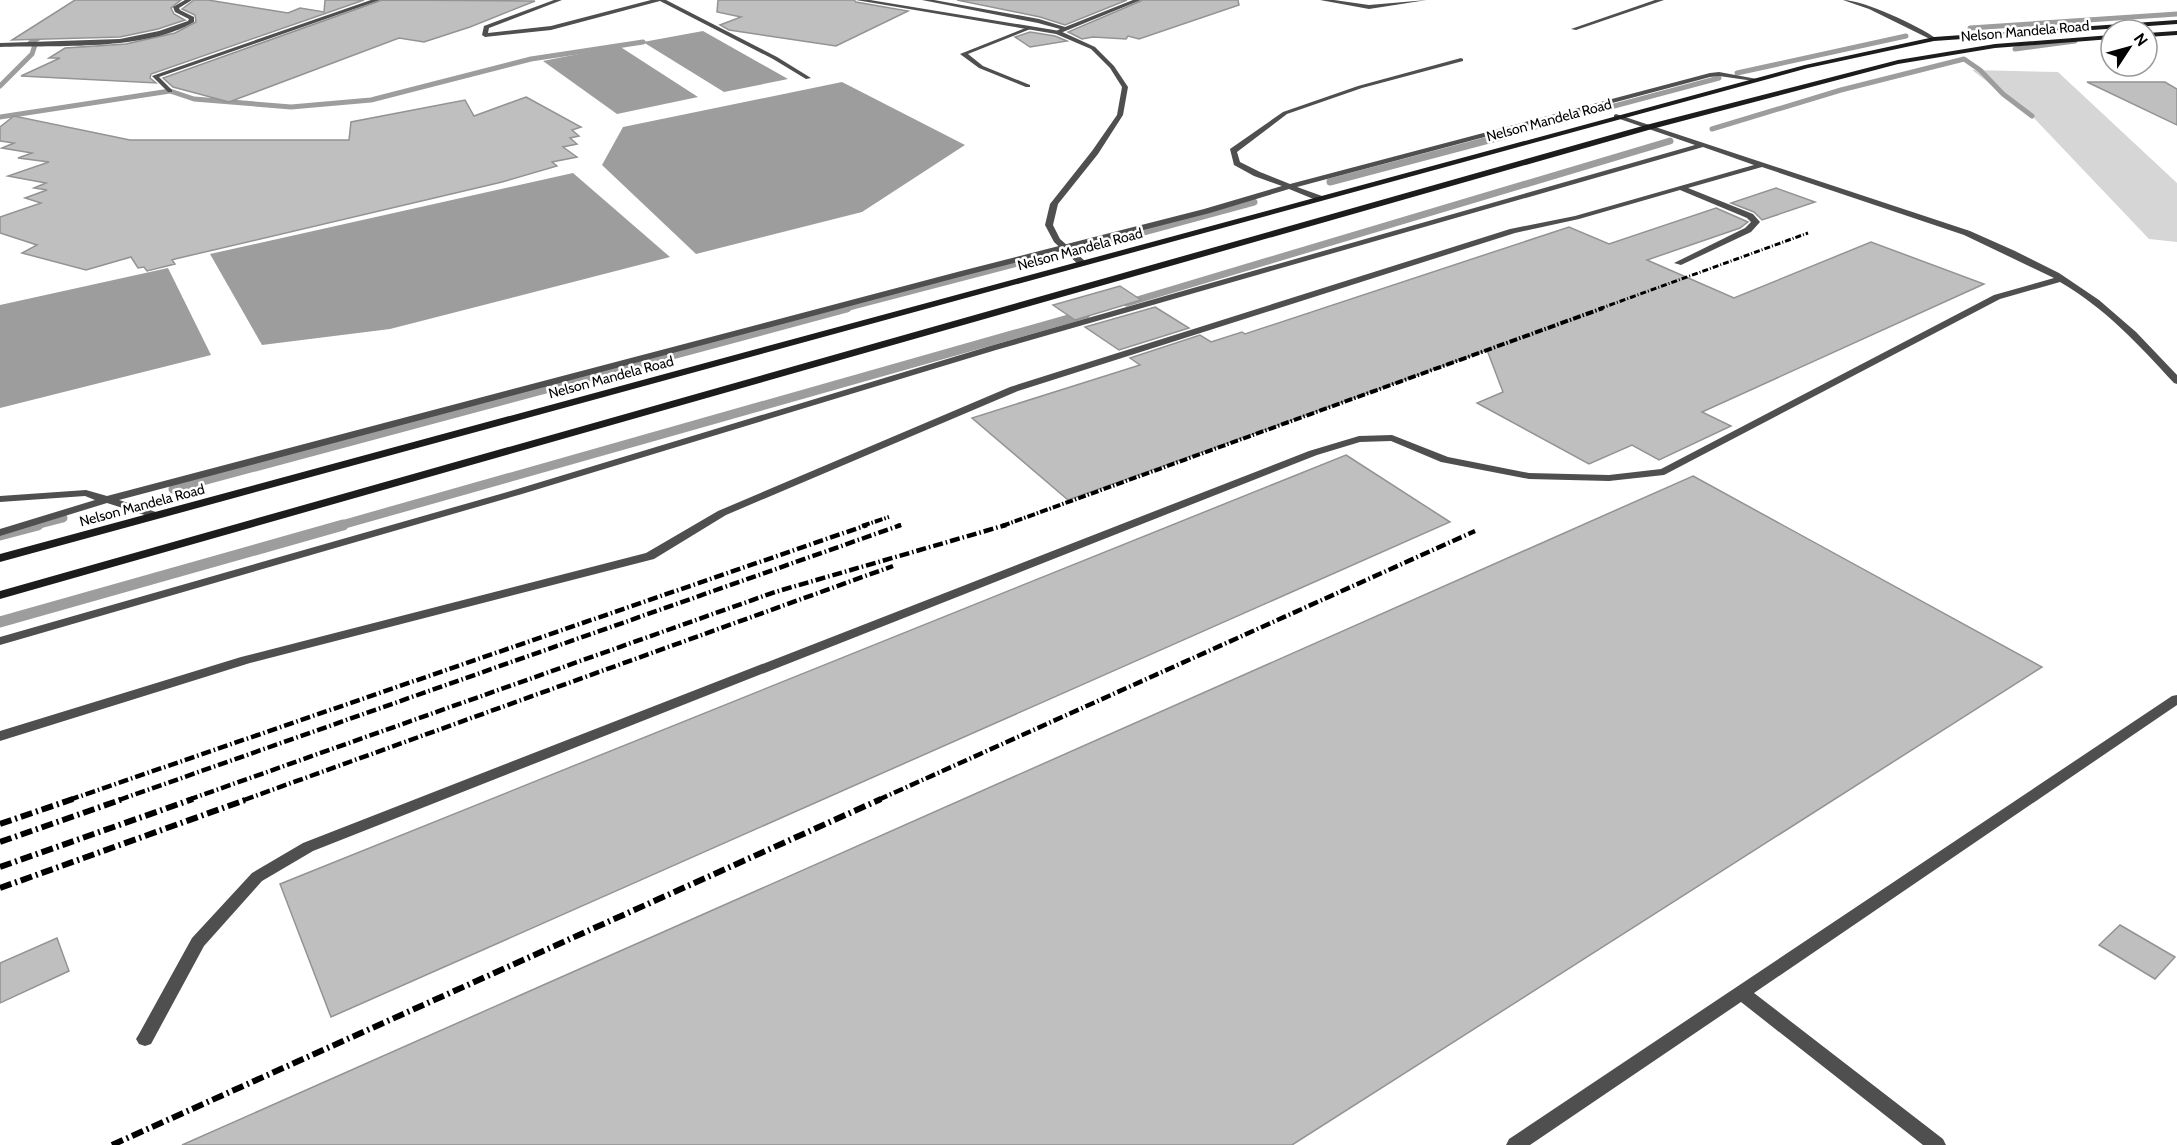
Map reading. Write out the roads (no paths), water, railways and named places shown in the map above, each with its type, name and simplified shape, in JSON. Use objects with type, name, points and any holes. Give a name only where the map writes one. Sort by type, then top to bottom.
[{"type":"main road","name":"Nelson Mandela Road","points":[[0,558],[1616,116],[1807,66],[1934,39],[2177,22]]},
{"type":"main road","points":[[2159,34],[2177,33]]},
{"type":"main road","name":"Nelson Mandela Road","points":[[0,595],[1649,127],[1898,62],[1995,46],[2099,39]]},
{"type":"street","points":[[0,45],[109,41],[143,37],[191,22],[192,18],[177,11],[176,7],[189,0]]},
{"type":"street","points":[[170,91],[155,76],[377,0]]},
{"type":"street","points":[[559,0],[486,27],[485,35],[551,28],[660,0],[775,58],[808,78]]},
{"type":"street","points":[[859,0],[1030,28],[1062,31],[1138,0]]},
{"type":"street","points":[[925,0],[1039,21],[1062,31],[1093,48],[1112,67],[1125,87],[1120,115],[1095,152],[1054,204],[1049,225],[1057,240],[1082,263]]},
{"type":"street","points":[[1323,0],[1369,7],[1424,0]]},
{"type":"street","points":[[1574,29],[1661,0]]},
{"type":"street","points":[[1846,0],[1871,8],[1934,39]]},
{"type":"street","points":[[1028,86],[981,67],[963,54],[1030,28]]},
{"type":"street","points":[[1319,198],[1237,163],[1233,151],[1284,113],[1360,87],[1461,60]]},
{"type":"street","points":[[0,532],[106,500],[1207,211],[1710,75],[1719,74],[1754,80]]},
{"type":"street","points":[[1616,116],[1967,233],[2022,258],[2083,292],[2134,334],[2177,381]]},
{"type":"street","points":[[0,641],[518,492],[993,348],[1703,145]]},
{"type":"street","points":[[0,736],[246,660],[650,556],[722,513],[1014,389],[1513,231],[1577,219],[1724,174],[1762,165]]},
{"type":"street","points":[[1678,263],[1748,230],[1756,222],[1750,216],[1682,188]]},
{"type":"street","points":[[145,1039],[198,942],[257,877],[319,842],[1313,453],[1359,439],[1392,438],[1445,460],[1529,477],[1609,478],[1664,472],[1997,297],[2060,279]]},
{"type":"street","points":[[0,499],[86,493],[155,515]]},
{"type":"street","points":[[1515,1145],[2177,699]]},
{"type":"street","points":[[1741,992],[1937,1145]]},
{"type":"waterway","points":[[1970,28],[2177,14]]},
{"type":"waterway","points":[[0,86],[32,54],[35,45],[30,43],[47,33]]},
{"type":"waterway","points":[[1737,73],[1906,36]]},
{"type":"waterway","points":[[2015,49],[2075,41]]},
{"type":"waterway","points":[[0,117],[170,91],[194,99],[291,107],[371,100],[531,59],[643,42]]},
{"type":"waterway","points":[[1712,129],[1841,90],[1964,59],[1980,70],[2003,94],[2032,116]]},
{"type":"waterway","points":[[1498,137],[1719,78]]},
{"type":"waterway","points":[[1330,182],[1504,136]]},
{"type":"waterway","points":[[1127,303],[1670,141]]},
{"type":"waterway","points":[[1088,247],[1254,202]]},
{"type":"waterway","points":[[841,309],[1021,262]]},
{"type":"waterway","points":[[173,489],[847,308]]},
{"type":"waterway","points":[[338,526],[1086,314]]},
{"type":"waterway","points":[[32,526],[63,518]]},
{"type":"waterway","points":[[0,535],[38,525]]},
{"type":"waterway","points":[[0,622],[343,525]]},
{"type":"railway","points":[[1599,309],[1808,233]]},
{"type":"railway","points":[[1002,526],[1603,308]]},
{"type":"railway","points":[[862,526],[889,517]]},
{"type":"railway","points":[[69,800],[867,525]]},
{"type":"railway","points":[[119,800],[901,525],[897,526]]},
{"type":"railway","points":[[188,800],[775,592],[1006,525]]},
{"type":"railway","points":[[878,800],[1475,531]]},
{"type":"railway","points":[[244,800],[893,566]]},
{"type":"railway","points":[[0,824],[73,799]]},
{"type":"railway","points":[[0,842],[123,799]]},
{"type":"railway","points":[[0,867],[193,799]]},
{"type":"railway","points":[[0,888],[248,799]]},
{"type":"railway","points":[[112,1145],[881,799]]}]
